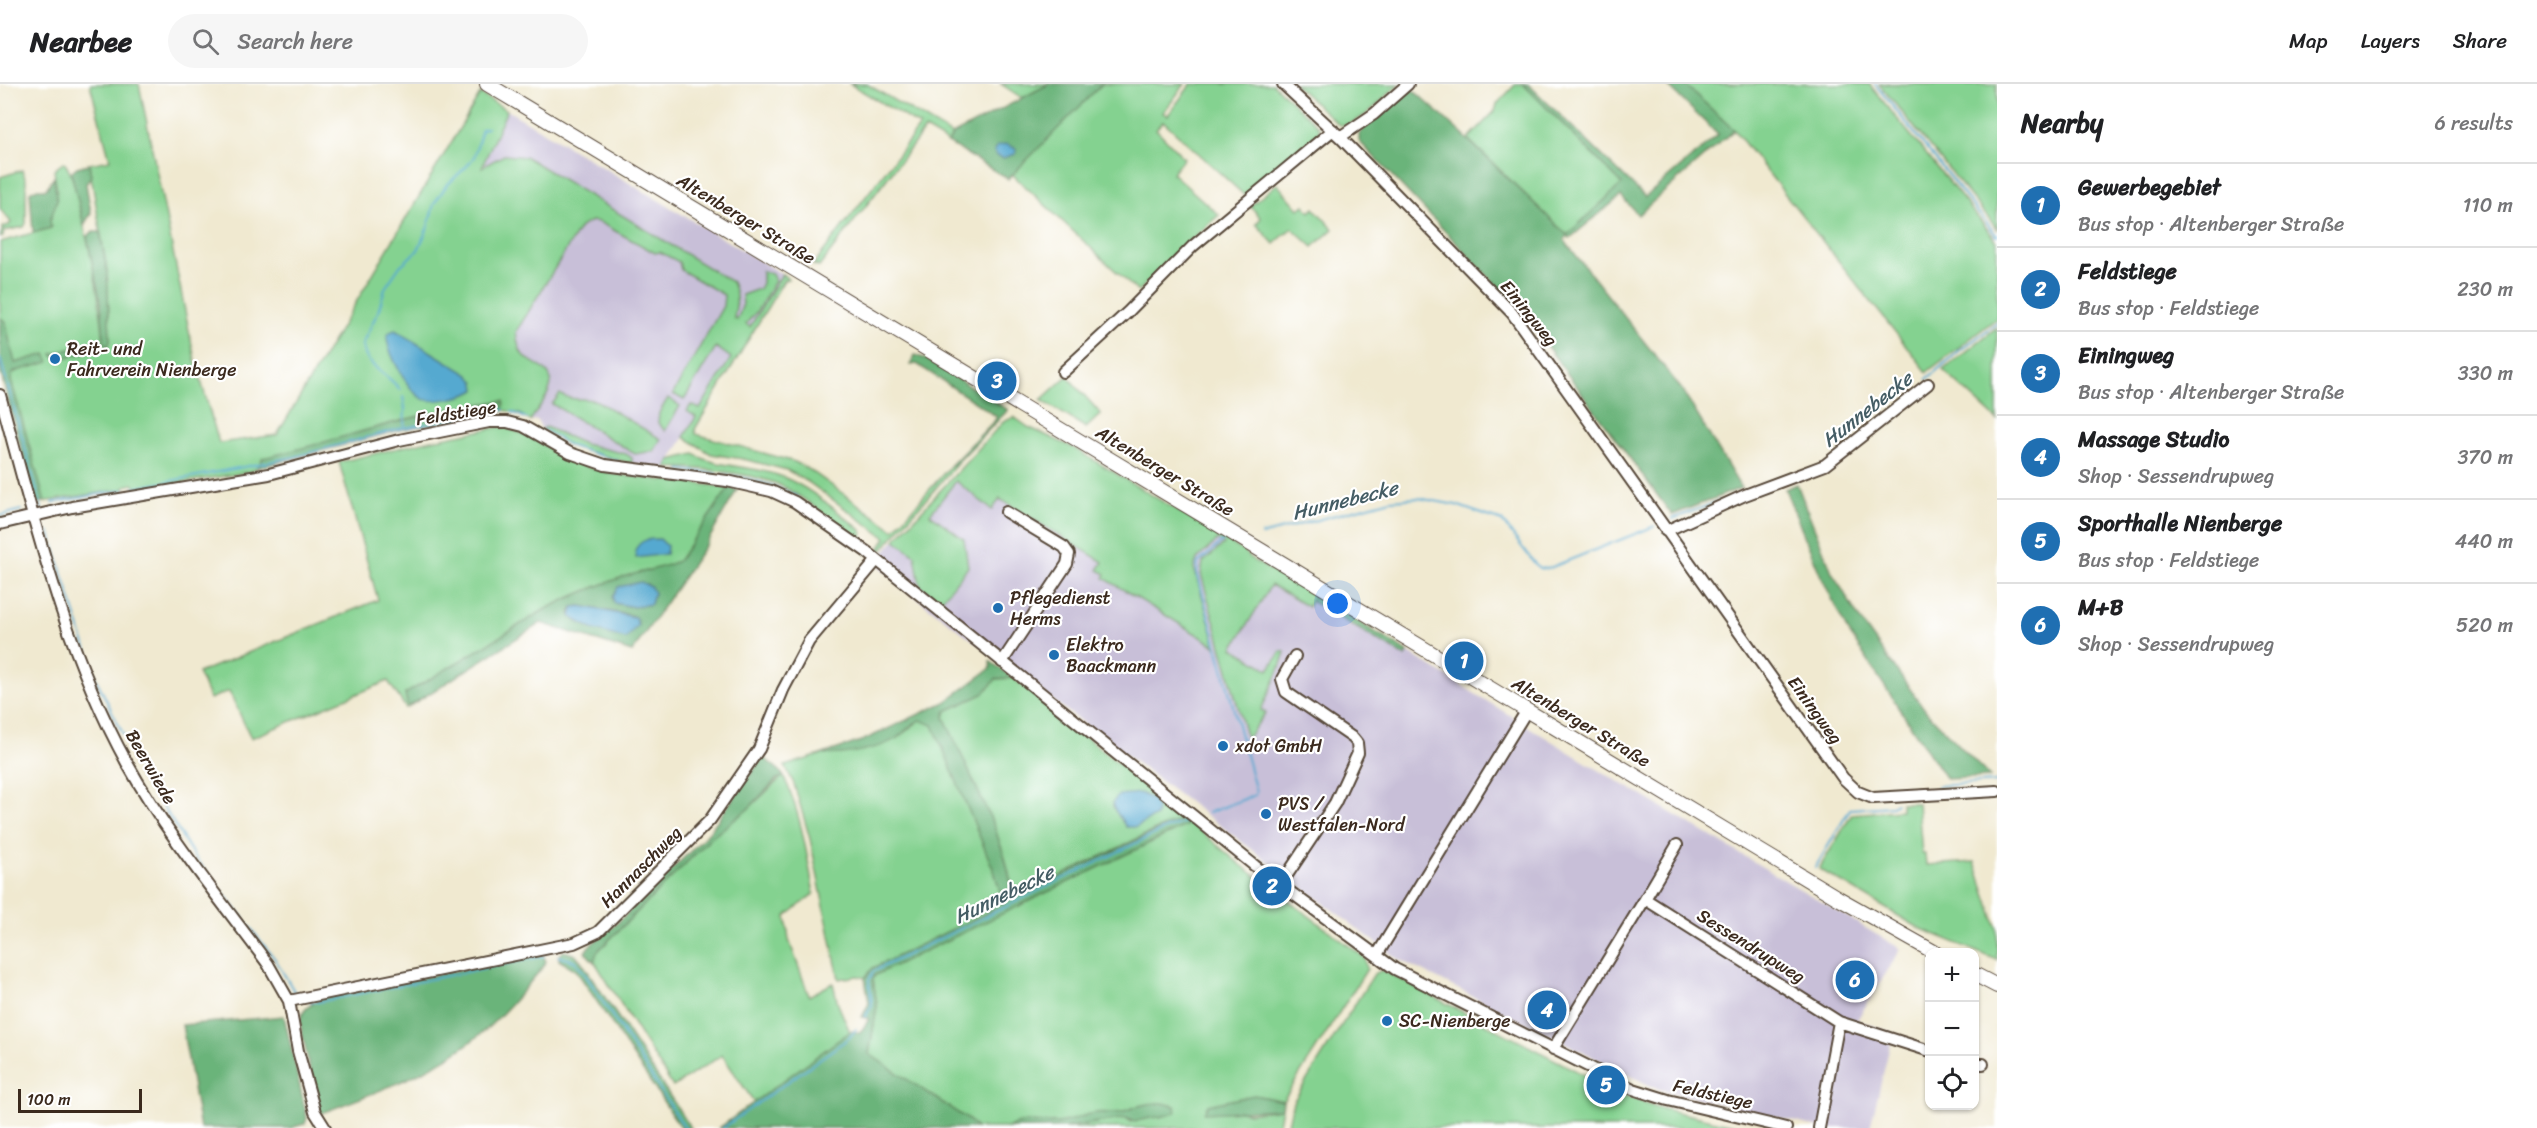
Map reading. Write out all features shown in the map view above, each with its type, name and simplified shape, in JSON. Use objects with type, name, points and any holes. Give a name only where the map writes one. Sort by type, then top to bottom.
[{"type":"main road","name":"Altenberger Straße","points":[[487,84],[1838,898],[1927,948]]},
{"type":"main road","points":[[1979,977],[1997,986]]},
{"type":"street","name":"Einingweg","points":[[1283,84],[1336,134],[1512,313],[1843,778],[1858,792],[1873,798],[1997,791]]},
{"type":"street","points":[[1063,372],[1122,318],[1193,246],[1336,134],[1374,114],[1408,84]]},
{"type":"street","points":[[1666,531],[1746,495],[1825,465],[1928,384]]},
{"type":"street","name":"Beerwiede","points":[[0,395],[33,516],[82,669],[128,764],[182,852],[268,964],[289,1001],[298,1051],[315,1113],[325,1128]]},
{"type":"street","name":"Feldstiege","points":[[0,524],[72,507],[269,474],[399,440],[489,422],[507,422],[523,426],[570,453],[605,465],[727,480],[771,491],[795,502],[877,560],[1227,844],[1395,969],[1614,1081],[1649,1095],[1786,1128]]},
{"type":"street","points":[[1002,662],[1066,564],[1069,554],[1064,547],[1006,512]]},
{"type":"street","name":"Hannaschweg","points":[[289,1001],[574,943],[598,932],[710,820],[759,749],[787,684],[809,641],[877,560]]},
{"type":"street","points":[[1281,884],[1332,809],[1358,753],[1357,743],[1353,738],[1286,692],[1282,679],[1295,656]]},
{"type":"street","points":[[1377,955],[1527,710]]},
{"type":"street","points":[[1553,1049],[1677,845]]},
{"type":"street","name":"Sessendrupweg","points":[[1645,898],[1839,1022],[1925,1050]]},
{"type":"street","points":[[1819,1128],[1839,1022]]},
{"type":"shaded area","points":[[480,94],[782,274],[666,468],[627,463],[570,446],[542,429],[537,420],[530,421],[520,414],[503,410],[503,401],[424,415],[263,458]]},
{"type":"shaded area","points":[[963,465],[1203,531],[1315,595],[1587,763],[1901,949],[1857,1020],[1893,1033],[1870,1128],[1821,1128],[1655,1088],[1398,959],[918,599],[875,562]]},
{"type":"green space","points":[[90,84],[139,84],[195,360],[219,443],[277,435],[480,94],[507,110],[482,167],[504,155],[526,157],[732,282],[736,300],[734,318],[737,320],[743,304],[742,295],[759,289],[762,283],[762,271],[772,274],[775,281],[757,311],[746,324],[750,327],[782,274],[788,279],[784,280],[695,429],[696,434],[795,462],[810,470],[894,530],[951,465],[956,465],[880,552],[879,549],[886,538],[808,482],[787,470],[711,454],[684,437],[696,417],[687,411],[691,405],[700,409],[731,358],[716,347],[684,400],[673,394],[723,306],[724,295],[681,270],[679,262],[660,252],[655,253],[599,222],[591,221],[580,227],[516,332],[521,353],[546,371],[551,381],[546,396],[530,421],[520,414],[503,410],[503,401],[472,405],[412,418],[263,458],[257,468],[250,472],[142,489],[138,489],[133,484],[125,486],[124,489],[36,503],[0,370],[0,242],[51,228],[50,221],[57,192],[54,170],[64,162],[76,191],[95,275],[104,342],[108,347],[110,341],[107,270],[89,164],[110,160]]},
{"type":"green space","points":[[850,84],[867,84],[952,135],[948,143],[925,129],[819,267],[813,265],[920,126]]},
{"type":"green space","points":[[1001,84],[1049,84],[1022,98]]},
{"type":"green space","points":[[1049,84],[1102,84],[1008,179],[948,143],[952,135]]},
{"type":"green space","points":[[1102,84],[1185,84],[1163,113],[1168,115],[1191,84],[1273,84],[1319,127],[1319,133],[1244,195],[1163,121],[1156,129],[1184,158],[1172,173],[1219,215],[1176,253],[1138,292],[1012,174]]},
{"type":"green space","points":[[1294,84],[1399,84],[1363,116],[1347,124],[1339,125]]},
{"type":"green space","points":[[1516,84],[1523,84],[1622,184],[1567,235],[1468,139],[1495,111],[1497,104]]},
{"type":"green space","points":[[1523,84],[1528,84],[1645,197],[1718,135],[1666,84],[1684,84],[1734,130],[1638,215],[1621,196],[1570,238],[1567,236],[1564,240],[1683,391],[1741,488],[1672,515],[1520,310],[1359,141],[1359,133],[1412,89],[1567,235],[1622,184]]},
{"type":"green space","points":[[1684,84],[1869,84],[1997,241],[1997,318],[1927,372],[1734,130]]},
{"type":"green space","points":[[1879,84],[1997,84],[1997,229]]},
{"type":"green space","points":[[89,164],[91,176],[86,184],[91,213],[84,225],[71,172],[77,167]]},
{"type":"green space","points":[[22,170],[26,180],[26,223],[24,227],[4,231],[3,237],[0,237],[3,227],[11,222],[0,209],[0,177]]},
{"type":"green space","points":[[54,177],[57,200],[50,221],[51,228],[33,233],[30,192],[35,189],[46,189]]},
{"type":"green space","points":[[1277,184],[1299,209],[1304,205],[1310,212],[1314,208],[1333,229],[1313,247],[1292,228],[1274,244],[1256,224],[1261,218],[1250,206]]},
{"type":"green space","points":[[92,232],[100,232],[107,270],[110,341],[108,347],[104,342],[101,304],[87,237]]},
{"type":"green space","points":[[0,318],[5,321],[15,363],[46,354],[49,362],[17,371],[13,373],[11,380],[45,502],[36,503],[0,370]]},
{"type":"green space","points":[[1997,327],[1997,420],[1943,370]]},
{"type":"green space","points":[[92,343],[95,346],[93,350],[64,358],[54,357],[52,354]]},
{"type":"green space","points":[[915,355],[926,359],[1008,410],[954,466],[951,465],[996,419],[996,416],[917,364],[911,365]]},
{"type":"green space","points":[[1067,376],[1101,414],[1086,428],[1041,400]]},
{"type":"green space","points":[[560,394],[569,398],[597,401],[661,439],[654,451],[635,454],[552,404]]},
{"type":"green space","points":[[668,398],[680,406],[665,431],[658,423],[659,413]]},
{"type":"green space","points":[[504,401],[503,411],[399,430],[257,468],[263,458],[412,418]]},
{"type":"green space","points":[[1014,417],[1028,427],[1072,447],[1218,535],[1245,552],[1254,561],[1315,595],[1308,607],[1271,585],[1233,648],[1269,670],[1281,651],[1285,652],[1261,710],[1266,712],[1247,739],[1201,574],[1203,562],[1224,544],[1218,540],[1197,559],[1194,568],[1216,646],[1104,578],[1106,574],[1098,570],[1103,562],[1000,499],[992,510],[956,481],[930,514],[964,539],[968,567],[940,602],[920,585],[915,555],[895,540],[1003,422]]},
{"type":"green space","points":[[499,427],[522,434],[575,463],[604,472],[729,488],[679,560],[605,583],[544,610],[405,694],[408,707],[406,708],[388,681],[251,738],[229,691],[210,699],[198,673],[378,600],[339,462]]},
{"type":"green space","points":[[546,427],[584,444],[626,454],[632,458],[632,464],[570,446],[542,429]]},
{"type":"green space","points":[[694,454],[726,465],[772,473],[803,487],[860,529],[863,533],[860,541],[804,499],[773,482],[726,472],[666,468],[670,460]]},
{"type":"green space","points":[[1797,484],[1832,572],[1860,620],[1926,711],[1990,777],[1946,779],[1846,628],[1820,574],[1785,489]]},
{"type":"green space","points":[[729,488],[737,490],[705,546],[632,652],[541,623],[408,707],[405,694],[544,610],[605,583],[679,560]],"holes":[[[647,584],[654,593],[651,604],[634,607],[614,603],[615,595]],[[581,606],[630,615],[635,617],[638,623],[592,629],[573,619],[570,613],[573,607]]]},
{"type":"green space","points":[[1315,595],[1408,652],[1406,657],[1311,601]]},
{"type":"green space","points":[[990,661],[1013,678],[996,679],[983,694],[946,711],[944,717],[994,826],[1012,887],[1018,893],[1032,890],[1168,825],[1186,818],[1191,823],[875,975],[873,979],[877,1006],[869,1054],[970,1121],[976,1128],[719,1128],[851,1031],[860,1033],[869,1019],[862,1017],[869,1003],[865,978],[873,968],[1004,904],[994,871],[933,725],[920,720],[897,738],[882,745],[851,753],[823,754],[864,740],[945,702],[991,668]]},
{"type":"green space","points":[[1013,678],[1186,818],[1155,830],[1032,890],[1018,893],[1012,887],[994,826],[944,717],[946,711],[983,694],[996,679]],"holes":[[[1156,804],[1126,827],[1113,807]]]},
{"type":"green space","points":[[920,720],[930,722],[936,728],[994,871],[1004,904],[873,968],[865,978],[858,976],[839,979],[810,839],[794,784],[785,766],[823,754],[840,754],[896,739]]},
{"type":"green space","points":[[763,757],[784,777],[777,779],[748,809],[711,838],[597,952],[594,962],[585,952],[589,946],[612,928],[706,836]]},
{"type":"green space","points":[[782,777],[790,791],[799,820],[814,894],[786,916],[789,940],[809,996],[833,983],[838,1004],[850,1032],[754,1102],[722,1055],[673,1087],[593,959],[597,952],[711,838],[748,809]]},
{"type":"green space","points":[[1901,803],[1918,803],[1922,854],[1925,854],[1926,865],[1975,862],[1997,929],[1997,960],[1979,953],[1979,948],[1968,948],[1919,928],[1819,869],[1852,814],[1901,810]]},
{"type":"green space","points":[[1191,823],[1241,865],[1365,958],[1367,969],[1283,1101],[1259,1096],[1208,1105],[1250,1113],[1282,1109],[1278,1128],[1064,1128],[1126,1118],[1131,1122],[1147,1117],[1160,1117],[1175,1106],[1154,1104],[1118,1113],[1094,1114],[1058,1123],[1026,1122],[1008,1128],[976,1128],[970,1121],[869,1054],[877,1006],[873,979],[875,975]]},
{"type":"green space","points":[[564,951],[576,955],[581,961],[691,1128],[681,1128],[576,970],[559,960],[559,955]]},
{"type":"green space","points":[[542,953],[546,961],[544,966],[495,1021],[459,1050],[441,1062],[401,1082],[319,1114],[300,1023],[302,1014],[310,1005],[322,998]]},
{"type":"green space","points":[[1382,970],[1625,1096],[1664,1109],[1746,1128],[1287,1128],[1293,1102],[1374,974]]},
{"type":"green space","points":[[284,1016],[307,1118],[305,1124],[290,1128],[200,1128],[182,1025]]},
{"type":"green space","points":[[1254,1095],[1283,1101],[1282,1109],[1204,1113],[1208,1105]]},
{"type":"green space","points":[[1163,1103],[1175,1106],[1176,1112],[1135,1122],[1126,1118],[1064,1128],[1008,1128],[1026,1122],[1063,1122],[1094,1113],[1119,1113],[1147,1104]]},
{"type":"water","points":[[1007,144],[1016,149],[1016,154],[1003,158],[996,156],[994,151],[997,146]]},
{"type":"water","points":[[395,330],[469,375],[475,382],[476,390],[465,395],[440,400],[432,401],[421,398],[404,379],[390,351],[387,336]]},
{"type":"water","points":[[660,539],[667,546],[666,554],[636,558],[635,550],[642,542]]},
{"type":"water","points":[[641,582],[651,587],[654,593],[651,604],[634,607],[614,603],[613,597],[618,587]]},
{"type":"water","points":[[581,606],[635,617],[638,625],[626,639],[592,629],[571,617],[573,607]]},
{"type":"water","points":[[1140,793],[1154,800],[1157,808],[1156,816],[1136,827],[1126,827],[1113,807],[1113,802],[1119,795]]},
{"type":"waterway","name":"Hunnebecke","points":[[1875,84],[1997,236]]},
{"type":"waterway","points":[[400,390],[366,357],[363,342],[378,312],[385,288],[400,266],[418,250],[428,227],[434,204],[446,186],[474,157],[482,129],[487,128]]},
{"type":"waterway","name":"Hunnebecke","points":[[1927,379],[1959,351],[1997,323]]},
{"type":"waterway","points":[[0,358],[42,509]]},
{"type":"waterway","points":[[403,397],[404,428]]},
{"type":"waterway","points":[[134,488],[295,457],[399,429],[504,410]]},
{"type":"waterway","points":[[512,412],[528,419]]},
{"type":"waterway","points":[[544,430],[570,446],[617,461]]},
{"type":"waterway","points":[[680,470],[716,474]]},
{"type":"waterway","points":[[723,475],[761,482],[797,497]]},
{"type":"waterway","points":[[52,503],[124,490]]},
{"type":"waterway","name":"Hunnebecke","points":[[1261,535],[1391,500],[1418,498],[1456,505],[1502,521],[1539,568],[1547,569],[1655,526]]},
{"type":"waterway","name":"Hunnebecke","points":[[1672,519],[1720,501]]},
{"type":"waterway","points":[[0,516],[21,510]]},
{"type":"waterway","points":[[49,531],[95,677],[124,736]]},
{"type":"waterway","name":"Hunnebecke","points":[[1208,813],[1255,795],[1256,792],[1197,572],[1198,563],[1223,541]]},
{"type":"waterway","points":[[130,748],[142,773]]},
{"type":"waterway","points":[[147,781],[194,856],[275,959],[294,991]]},
{"type":"waterway","points":[[1937,786],[1997,782]]},
{"type":"waterway","points":[[1815,868],[1850,809],[1892,806],[1896,803]]},
{"type":"waterway","name":"Hunnebecke","points":[[865,1017],[872,1005],[869,980],[874,971],[1165,829],[1190,820]]},
{"type":"waterway","points":[[310,1001],[318,1002],[544,956]]},
{"type":"waterway","points":[[558,956],[575,961],[585,974],[685,1128]]},
{"type":"waterway","name":"Hunnebecke","points":[[723,1128],[849,1038],[856,1029]]},
{"type":"place","name":"Reit- und Fahrverein Nienberge","points":[[55,359]]},
{"type":"place","name":"Einingweg","points":[[997,381]]},
{"type":"place","name":"Pflegedienst Herms","points":[[998,608]]},
{"type":"place","name":"Elektro Baackmann","points":[[1054,655]]},
{"type":"place","name":"Gewerbegebiet","points":[[1464,661]]},
{"type":"place","name":"xdot GmbH","points":[[1223,746]]},
{"type":"place","name":"PVS / Westfalen-Nord","points":[[1266,814]]},
{"type":"place","name":"Feldstiege","points":[[1272,886]]},
{"type":"place","name":"M+B","points":[[1855,980]]},
{"type":"place","name":"Massage Studio","points":[[1547,1010]]},
{"type":"place","name":"SC-Nienberge","points":[[1387,1021]]},
{"type":"place","name":"Sporthalle Nienberge","points":[[1606,1085]]}]
